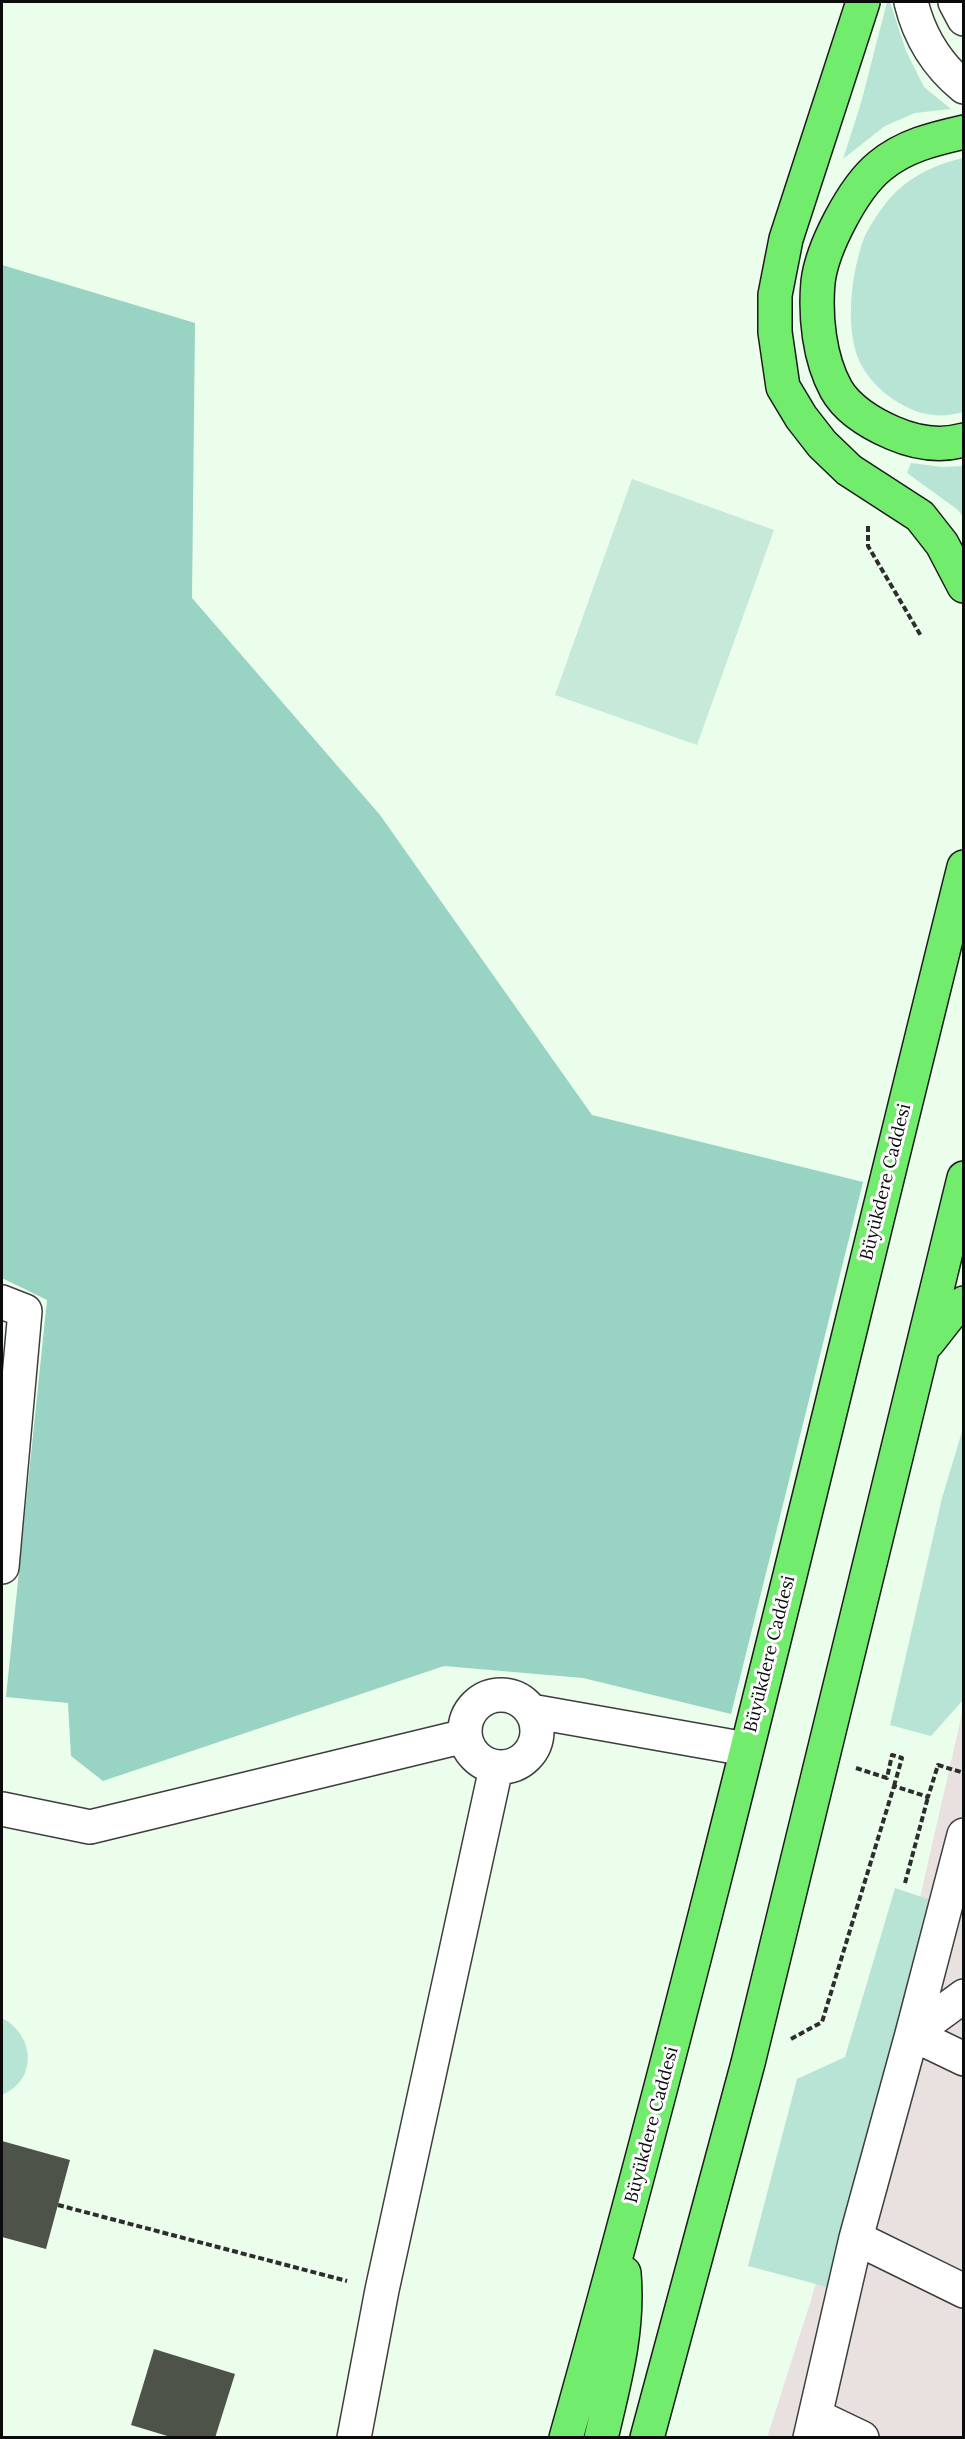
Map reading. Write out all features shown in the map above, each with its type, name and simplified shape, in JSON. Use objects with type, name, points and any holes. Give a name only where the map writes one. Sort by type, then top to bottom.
[{"type":"main road","points":[[863,2],[786,239],[775,304],[775,332],[783,387],[801,417],[822,444],[849,470],[920,516],[942,544],[963,586]]},
{"type":"main road","points":[[963,132],[928,140],[902,152],[879,167],[864,183],[842,214],[818,280],[818,324],[825,362],[837,390],[856,410],[877,426],[913,442],[949,444],[963,440]]},
{"type":"main road","name":"Büyükdere Caddesi","points":[[566,2438],[687,1993],[963,867]]},
{"type":"main road","points":[[647,2438],[748,2063],[821,1756],[924,1349],[963,1178]]},
{"type":"main road","points":[[924,1349],[950,1314],[963,1303]]},
{"type":"main road","points":[[601,2438],[620,2360],[623,2334],[625,2286],[621,2241]]},
{"type":"street","points":[[911,2],[915,18],[928,46],[951,77],[963,87]]},
{"type":"street","points":[[955,2],[963,19]]},
{"type":"street","points":[[2,1302],[25,1311],[2,1568]]},
{"type":"street","points":[[512,1696],[523,1701],[531,1711],[537,1722],[538,1734],[529,1756],[519,1764],[496,1768],[484,1764],[468,1747],[465,1724],[470,1712],[488,1697],[512,1696]]},
{"type":"street","points":[[531,1711],[746,1749]]},
{"type":"street","points":[[2,1809],[90,1827],[465,1736]]},
{"type":"street","points":[[354,2438],[382,2290],[496,1768]]},
{"type":"street","points":[[862,2438],[813,2427],[856,2238],[963,1835]]},
{"type":"street","points":[[912,2034],[963,1996]]},
{"type":"street","points":[[912,2034],[963,2059]]},
{"type":"street","points":[[856,2238],[963,2291]]},
{"type":"path","points":[[867,546],[921,636]]},
{"type":"path","points":[[828,2002],[902,1758],[892,1755],[887,1778]]},
{"type":"path","points":[[904,1883],[938,1765],[963,1773]]},
{"type":"path","points":[[894,1786],[928,1797]]},
{"type":"path","points":[[58,2205],[382,2290]]},
{"type":"shaded area","points":[[887,2],[890,2],[906,51],[924,87],[951,109],[915,113],[885,126],[843,159],[861,103]]},
{"type":"shaded area","points":[[963,158],[963,412],[930,415],[894,400],[874,383],[863,368],[853,339],[851,304],[853,286],[864,238],[893,194],[921,174],[942,164]]},
{"type":"shaded area","points":[[2,265],[195,323],[192,598],[380,815],[592,1115],[863,1182],[731,1714],[583,1678],[444,1666],[103,1781],[71,1756],[68,1703],[6,1697],[47,1300],[2,1278]]},
{"type":"shaded area","points":[[911,463],[942,467],[963,466],[963,517],[958,510],[907,473]]},
{"type":"shaded area","points":[[963,1428],[963,1700],[931,1736],[890,1725],[942,1498]]},
{"type":"shaded area","points":[[963,1709],[963,2437],[767,2438],[811,2300],[894,2012]]},
{"type":"shaded area","points":[[895,1888],[937,1902],[831,2288],[748,2266],[797,2079],[845,2057]]},
{"type":"shaded area","points":[[2,2018],[21,2035],[28,2057],[27,2069],[22,2079],[14,2088],[2,2095]]},
{"type":"green space","points":[[632,479],[774,530],[697,745],[555,695]]},
{"type":"building","points":[[2,2141],[70,2160],[46,2249],[2,2237]]},
{"type":"building","points":[[154,2349],[235,2374],[215,2438],[174,2438],[131,2425]]}]
